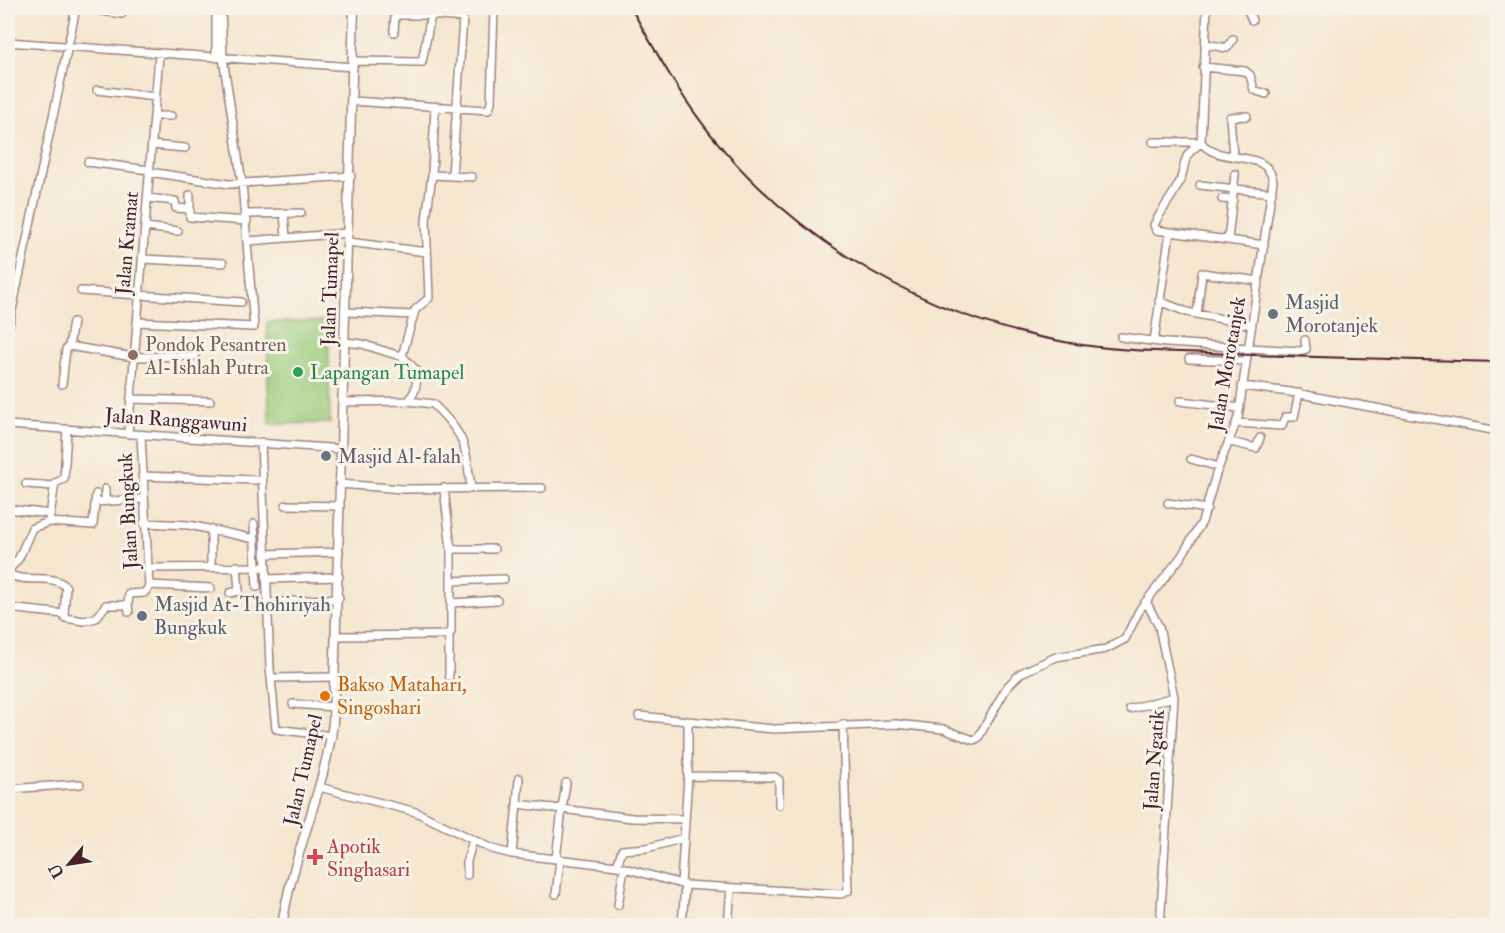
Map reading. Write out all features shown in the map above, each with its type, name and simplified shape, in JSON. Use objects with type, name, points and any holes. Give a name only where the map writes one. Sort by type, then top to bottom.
[{"type":"street","points":[[8,329],[10,302],[76,8]]},
{"type":"street","points":[[83,8],[122,14]]},
{"type":"street","points":[[136,322],[251,327],[248,241],[245,219],[235,183],[219,58],[216,8]]},
{"type":"street","points":[[219,58],[221,8]]},
{"type":"street","name":"Jalan Tumapel","points":[[282,926],[289,887],[320,787],[332,736],[338,636],[340,484],[351,176],[354,8]]},
{"type":"street","points":[[352,101],[486,111],[490,108],[494,8]]},
{"type":"street","points":[[1207,8],[1202,142],[1188,154],[1178,185],[1154,224],[1156,230],[1264,245]]},
{"type":"street","points":[[1247,8],[1252,20]]},
{"type":"street","points":[[394,32],[395,15],[460,16],[464,21],[452,176]]},
{"type":"street","points":[[8,42],[219,58],[353,64],[422,62],[431,15]]},
{"type":"street","points":[[1205,45],[1227,48],[1233,39]]},
{"type":"street","name":"Jalan Kramat","points":[[128,434],[159,55]]},
{"type":"street","points":[[1203,67],[1245,71],[1250,75],[1254,90],[1266,94]]},
{"type":"street","points":[[97,90],[156,97]]},
{"type":"street","points":[[403,357],[403,347],[417,306],[427,302],[429,298],[426,220],[432,175],[435,107]]},
{"type":"street","points":[[154,116],[171,116]]},
{"type":"street","points":[[1233,156],[1230,117],[1247,116]]},
{"type":"street","points":[[1153,142],[1202,142]]},
{"type":"street","name":"Jalan Morotanjek","points":[[843,724],[918,726],[943,729],[973,740],[978,738],[1007,687],[1021,673],[1056,657],[1106,649],[1121,643],[1146,601],[1181,557],[1202,522],[1236,423],[1273,176],[1263,163],[1207,150],[1202,142]]},
{"type":"street","points":[[152,145],[185,148]]},
{"type":"street","points":[[88,162],[235,183],[351,176]]},
{"type":"street","points":[[1228,240],[1235,174]]},
{"type":"street","points":[[432,175],[472,177]]},
{"type":"street","points":[[1200,185],[1272,193]]},
{"type":"street","points":[[190,195],[190,217],[229,220],[301,213]]},
{"type":"street","points":[[147,198],[175,201],[176,208],[189,209]]},
{"type":"street","points":[[1222,199],[1233,200]]},
{"type":"street","points":[[284,213],[286,238]]},
{"type":"street","points":[[145,227],[178,231]]},
{"type":"street","points":[[1154,341],[1170,232]]},
{"type":"street","points":[[248,241],[348,237],[426,252]]},
{"type":"street","points":[[142,259],[223,263]]},
{"type":"street","points":[[1197,314],[1202,273],[1259,281]]},
{"type":"street","points":[[81,291],[139,297],[241,302]]},
{"type":"street","points":[[1159,301],[1197,314],[1251,325]]},
{"type":"street","points":[[346,312],[414,315]]},
{"type":"street","points":[[62,384],[73,322]]},
{"type":"street","points":[[1121,337],[1301,351],[1306,349],[1305,340]]},
{"type":"street","points":[[345,342],[362,344],[403,357],[418,372],[417,383],[409,401]]},
{"type":"street","points":[[69,346],[134,357],[195,356]]},
{"type":"street","points":[[1190,359],[1246,361]]},
{"type":"street","points":[[1242,386],[1296,393],[1497,431]]},
{"type":"street","points":[[1236,423],[1282,426],[1286,417],[1294,417],[1296,393]]},
{"type":"street","points":[[131,399],[210,401]]},
{"type":"street","points":[[343,402],[409,401],[433,404],[459,434],[465,446],[471,488]]},
{"type":"street","points":[[1180,401],[1239,408]]},
{"type":"street","name":"Jalan Ranggawuni","points":[[8,425],[342,449]]},
{"type":"street","points":[[8,608],[64,614],[65,584],[22,579],[8,572],[20,558],[32,528],[46,526],[50,518],[54,486],[56,481],[64,479],[68,430]]},
{"type":"street","name":"Jalan Bungkuk","points":[[64,614],[65,618],[91,620],[99,616],[103,606],[128,608],[129,594],[144,593],[149,585],[141,436]]},
{"type":"street","points":[[1230,442],[1256,448],[1260,438]]},
{"type":"street","points":[[257,442],[265,554],[257,587]]},
{"type":"street","points":[[1191,459],[1219,467]]},
{"type":"street","points":[[142,476],[256,480]]},
{"type":"street","points":[[26,484],[54,486]]},
{"type":"street","points":[[340,484],[402,489],[542,488]]},
{"type":"street","points":[[444,488],[451,549],[452,627],[449,634],[449,676]]},
{"type":"street","points":[[105,489],[105,501]]},
{"type":"street","points":[[1180,504],[1182,496]]},
{"type":"street","points":[[8,509],[92,525],[96,498],[105,501],[143,499]]},
{"type":"street","points":[[1168,502],[1207,509]]},
{"type":"street","points":[[286,505],[340,506]]},
{"type":"street","points":[[144,523],[189,525],[255,539]]},
{"type":"street","points":[[254,524],[261,567],[266,579],[276,729],[332,736]]},
{"type":"street","points":[[211,530],[212,566]]},
{"type":"street","points":[[451,549],[494,549]]},
{"type":"street","points":[[265,554],[339,552]]},
{"type":"street","points":[[230,593],[238,591],[237,566]]},
{"type":"street","points":[[148,568],[261,567]]},
{"type":"street","points":[[266,579],[339,577]]},
{"type":"street","points":[[451,581],[504,579]]},
{"type":"street","points":[[149,585],[211,588]]},
{"type":"street","points":[[267,603],[339,598]]},
{"type":"street","points":[[452,603],[497,600]]},
{"type":"street","name":"Jalan Ngatik","points":[[1146,601],[1159,627],[1174,697],[1160,926]]},
{"type":"street","points":[[338,636],[449,634]]},
{"type":"street","points":[[271,678],[336,677]]},
{"type":"street","points":[[1130,709],[1174,697]]},
{"type":"street","points":[[293,704],[334,707]]},
{"type":"street","points":[[320,787],[416,812],[452,827],[473,840],[512,854],[620,867],[683,884],[841,894],[848,891],[843,724],[774,729],[639,716]]},
{"type":"street","points":[[682,925],[688,720]]},
{"type":"street","points":[[688,776],[775,777],[779,780],[779,805]]},
{"type":"street","points":[[512,854],[519,778]]},
{"type":"street","points":[[556,894],[566,783]]},
{"type":"street","points":[[8,789],[80,784]]},
{"type":"street","points":[[517,804],[639,819],[685,819]]},
{"type":"street","points":[[618,905],[622,850],[647,848],[684,838]]},
{"type":"street","points":[[466,875],[473,840]]},
{"type":"street","points":[[728,926],[731,888]]},
{"type":"green space","name":"Lapangan Tumapel","points":[[328,321],[330,423],[269,424],[267,322]]},
{"type":"railway","points":[[631,8],[685,99],[720,146],[760,188],[805,226],[853,260],[904,289],[958,312],[1013,330],[1070,343],[1105,348],[1498,362]]},
{"type":"place","name":"Masjid Morotanjek","points":[[1273,314]]},
{"type":"place","name":"Pondok Pesantren Al-Ishlah Putra","points":[[133,355]]},
{"type":"place","name":"Lapangan Tumapel","points":[[298,372]]},
{"type":"place","name":"Masjid Al-falah","points":[[326,456]]},
{"type":"place","name":"Masjid At-Thohiriyah Bungkuk","points":[[142,616]]},
{"type":"place","name":"Bakso Matahari, Singoshari","points":[[325,696]]},
{"type":"place","name":"Apotik Singhasari","points":[[315,857]]}]
